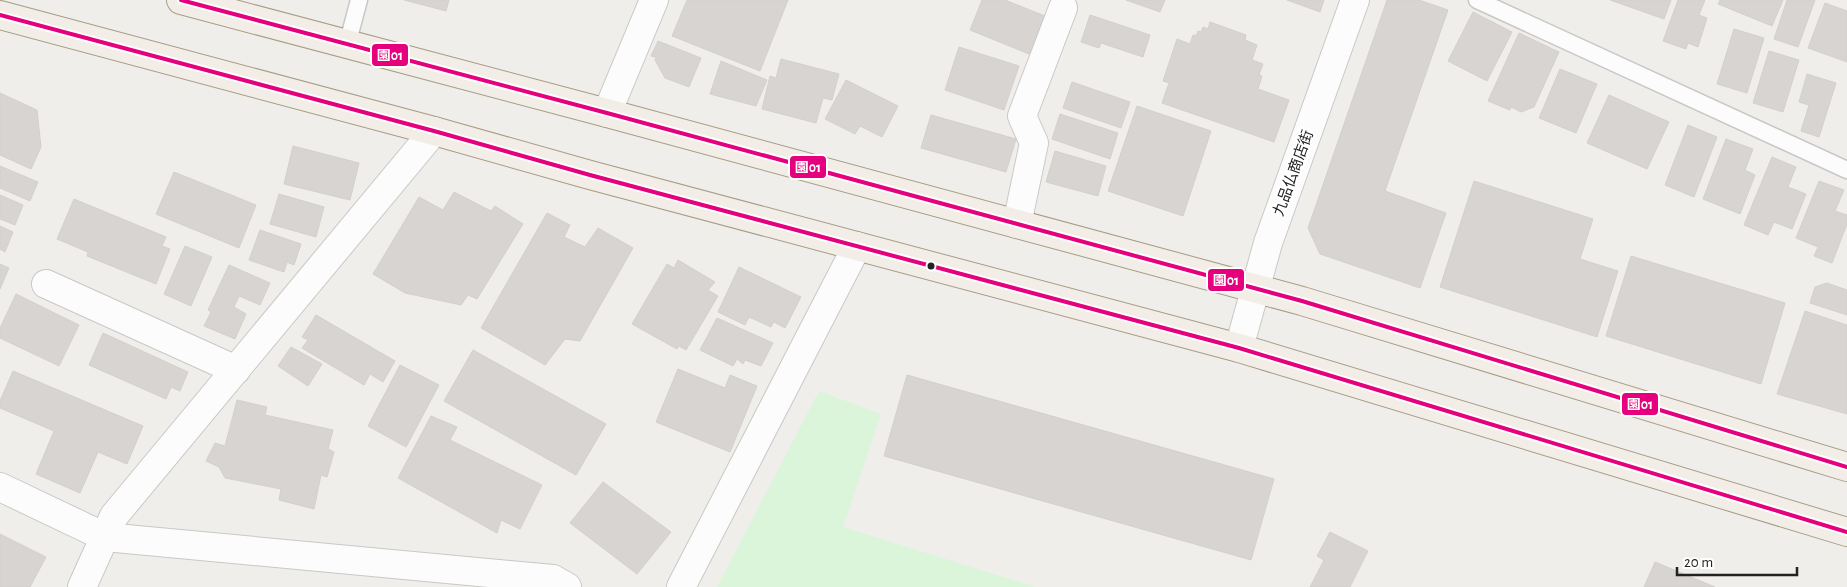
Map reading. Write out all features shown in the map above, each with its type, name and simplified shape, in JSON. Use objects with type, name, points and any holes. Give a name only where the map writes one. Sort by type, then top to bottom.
[{"type":"main road","points":[[181,0],[608,113],[1256,289],[1847,467]]},
{"type":"main road","points":[[0,15],[1239,348],[1847,532]]},
{"type":"street","points":[[608,113],[654,0]]},
{"type":"street","name":"九品仏商店街","points":[[1239,348],[1268,243],[1355,0]]},
{"type":"street","points":[[1017,224],[1034,143],[1022,116],[1064,8]]},
{"type":"street","points":[[82,587],[114,516],[434,131]]},
{"type":"street","points":[[681,587],[857,246]]},
{"type":"street","points":[[46,284],[236,370]]},
{"type":"street","points":[[0,487],[105,537],[553,580],[566,587]]},
{"type":"lane","points":[[347,45],[359,0]]},
{"type":"lane","points":[[1477,0],[1847,170]]},
{"type":"green space","points":[[819,391],[881,414],[843,527],[1036,587],[717,587]]},
{"type":"building","points":[[404,0],[449,0],[446,11]]},
{"type":"building","points":[[687,0],[788,0],[760,71],[672,36]]},
{"type":"building","points":[[982,0],[1005,0],[1045,16],[1029,54],[970,30]]},
{"type":"building","points":[[1126,0],[1165,0],[1160,12]]},
{"type":"building","points":[[1287,0],[1324,0],[1320,12]]},
{"type":"building","points":[[1387,0],[1419,0],[1448,10],[1385,191],[1446,213],[1420,288],[1320,254],[1308,228]]},
{"type":"building","points":[[1610,0],[1671,0],[1664,19]]},
{"type":"building","points":[[1678,0],[1705,0],[1699,15],[1707,18],[1698,47],[1688,43],[1686,49],[1663,41]]},
{"type":"building","points":[[1720,0],[1783,0],[1772,26],[1718,4]]},
{"type":"building","points":[[1787,0],[1815,0],[1798,47],[1774,39]]},
{"type":"building","points":[[1825,3],[1847,11],[1847,62],[1808,48]]},
{"type":"building","points":[[1473,12],[1512,32],[1487,81],[1448,61]]},
{"type":"building","points":[[1090,15],[1150,35],[1143,57],[1101,43],[1099,48],[1081,42]]},
{"type":"building","points":[[1210,22],[1246,35],[1245,40],[1257,45],[1252,60],[1263,64],[1259,75],[1262,76],[1258,89],[1289,100],[1274,142],[1162,103],[1169,83],[1163,81],[1177,39],[1190,44],[1193,35],[1196,36],[1198,31],[1201,32],[1203,27],[1208,29]]},
{"type":"building","points":[[1734,29],[1764,38],[1747,93],[1717,84]]},
{"type":"building","points":[[1519,33],[1559,52],[1534,107],[1521,112],[1511,107],[1510,110],[1488,101]]},
{"type":"building","points":[[658,41],[701,58],[689,87],[665,78],[655,60],[656,57],[651,56]]},
{"type":"building","points":[[959,47],[1019,66],[1004,110],[945,90]]},
{"type":"building","points":[[1769,51],[1799,60],[1783,112],[1753,103]]},
{"type":"building","points":[[781,59],[839,74],[832,100],[823,98],[816,123],[762,109],[770,76],[776,78]]},
{"type":"building","points":[[721,61],[767,80],[756,106],[710,94]]},
{"type":"building","points":[[1560,69],[1597,84],[1576,133],[1539,118]]},
{"type":"building","points":[[1807,74],[1836,83],[1819,137],[1801,131],[1809,105],[1799,102]]},
{"type":"building","points":[[846,80],[898,106],[882,137],[860,126],[855,134],[825,119]]},
{"type":"building","points":[[1072,82],[1130,102],[1121,128],[1063,108]]},
{"type":"building","points":[[0,93],[37,110],[41,147],[31,169],[0,155]]},
{"type":"building","points":[[1609,95],[1669,122],[1647,169],[1587,143]]},
{"type":"building","points":[[1137,106],[1211,131],[1183,216],[1108,191]]},
{"type":"building","points":[[1060,114],[1118,133],[1110,159],[1052,139]]},
{"type":"building","points":[[931,115],[1016,139],[1006,172],[921,148]]},
{"type":"building","points":[[1688,125],[1717,137],[1694,197],[1665,185]]},
{"type":"building","points":[[1726,139],[1753,149],[1745,170],[1755,175],[1740,214],[1703,199]]},
{"type":"building","points":[[293,146],[359,163],[350,200],[284,184]]},
{"type":"building","points":[[1055,151],[1106,166],[1098,196],[1046,182]]},
{"type":"building","points":[[1772,157],[1796,167],[1788,187],[1806,194],[1792,229],[1774,222],[1768,235],[1744,225]]},
{"type":"building","points":[[0,166],[38,182],[30,201],[0,188]]},
{"type":"building","points":[[174,172],[256,205],[239,248],[156,214]]},
{"type":"building","points":[[1474,181],[1593,219],[1580,259],[1618,271],[1597,337],[1440,287]]},
{"type":"building","points":[[1819,181],[1844,190],[1835,211],[1847,215],[1847,224],[1832,263],[1814,256],[1818,247],[1796,238]]},
{"type":"building","points":[[454,192],[491,211],[495,206],[523,224],[477,299],[468,295],[461,305],[405,293],[373,274],[419,197],[443,210]]},
{"type":"building","points":[[279,194],[324,207],[316,237],[270,224]]},
{"type":"building","points":[[0,195],[23,205],[15,225],[0,219]]},
{"type":"building","points":[[74,199],[166,237],[162,246],[170,249],[156,284],[87,256],[88,252],[57,239]]},
{"type":"building","points":[[547,213],[570,225],[564,237],[585,247],[598,228],[633,248],[580,341],[565,339],[545,365],[481,328]]},
{"type":"building","points":[[0,226],[13,232],[5,252],[0,249]]},
{"type":"building","points":[[260,230],[301,244],[294,265],[287,262],[284,272],[249,260]]},
{"type":"building","points":[[185,246],[212,257],[191,306],[164,294]]},
{"type":"building","points":[[1631,256],[1785,303],[1761,384],[1606,336]]},
{"type":"building","points":[[678,260],[715,282],[708,290],[718,296],[686,350],[679,346],[677,349],[632,324],[667,264],[674,268]]},
{"type":"building","points":[[0,264],[9,268],[0,289]]},
{"type":"building","points":[[229,265],[270,283],[260,305],[239,296],[234,307],[246,314],[235,339],[204,326],[211,312],[208,310]]},
{"type":"building","points":[[739,267],[801,297],[785,328],[774,322],[771,327],[749,317],[745,325],[718,312]]},
{"type":"building","points":[[1827,283],[1847,290],[1847,315],[1810,303],[1815,287]]},
{"type":"building","points":[[16,294],[79,325],[59,366],[0,338],[0,328]]},
{"type":"building","points":[[1805,311],[1847,325],[1847,414],[1777,394]]},
{"type":"building","points":[[316,315],[395,361],[383,382],[370,374],[364,385],[302,348],[308,340],[302,337]]},
{"type":"building","points":[[717,318],[773,343],[761,366],[745,360],[743,364],[737,359],[733,366],[700,350]]},
{"type":"building","points":[[103,333],[188,372],[180,391],[171,387],[166,399],[89,365]]},
{"type":"building","points":[[291,347],[322,364],[308,386],[278,366]]},
{"type":"building","points":[[473,350],[606,424],[576,475],[444,401]]},
{"type":"building","points":[[400,365],[439,385],[406,447],[368,426]]},
{"type":"building","points":[[678,369],[725,388],[730,375],[757,386],[730,452],[656,422]]},
{"type":"building","points":[[13,371],[143,426],[127,464],[98,452],[80,493],[36,474],[54,431],[0,408],[0,401]]},
{"type":"building","points":[[907,375],[1274,479],[1251,560],[884,456]]},
{"type":"building","points":[[237,400],[267,407],[265,415],[333,430],[328,449],[334,452],[327,477],[321,475],[314,509],[279,500],[281,489],[225,478],[219,467],[206,461],[215,443],[225,446]]},
{"type":"building","points":[[431,416],[457,427],[450,440],[542,485],[520,529],[501,520],[497,533],[398,478]]},
{"type":"building","points":[[603,482],[671,532],[637,574],[570,523]]},
{"type":"building","points":[[1330,532],[1368,551],[1350,587],[1310,587],[1324,560],[1317,556]]},
{"type":"building","points":[[0,534],[46,557],[30,587],[0,587]]},
{"type":"building","points":[[1655,562],[1715,587],[1644,587]]},
{"type":"transit line","name":"園01","points":[[181,0],[1302,301],[1847,467]]},
{"type":"transit line","name":"園01","points":[[0,15],[1239,348],[1847,532]]}]
